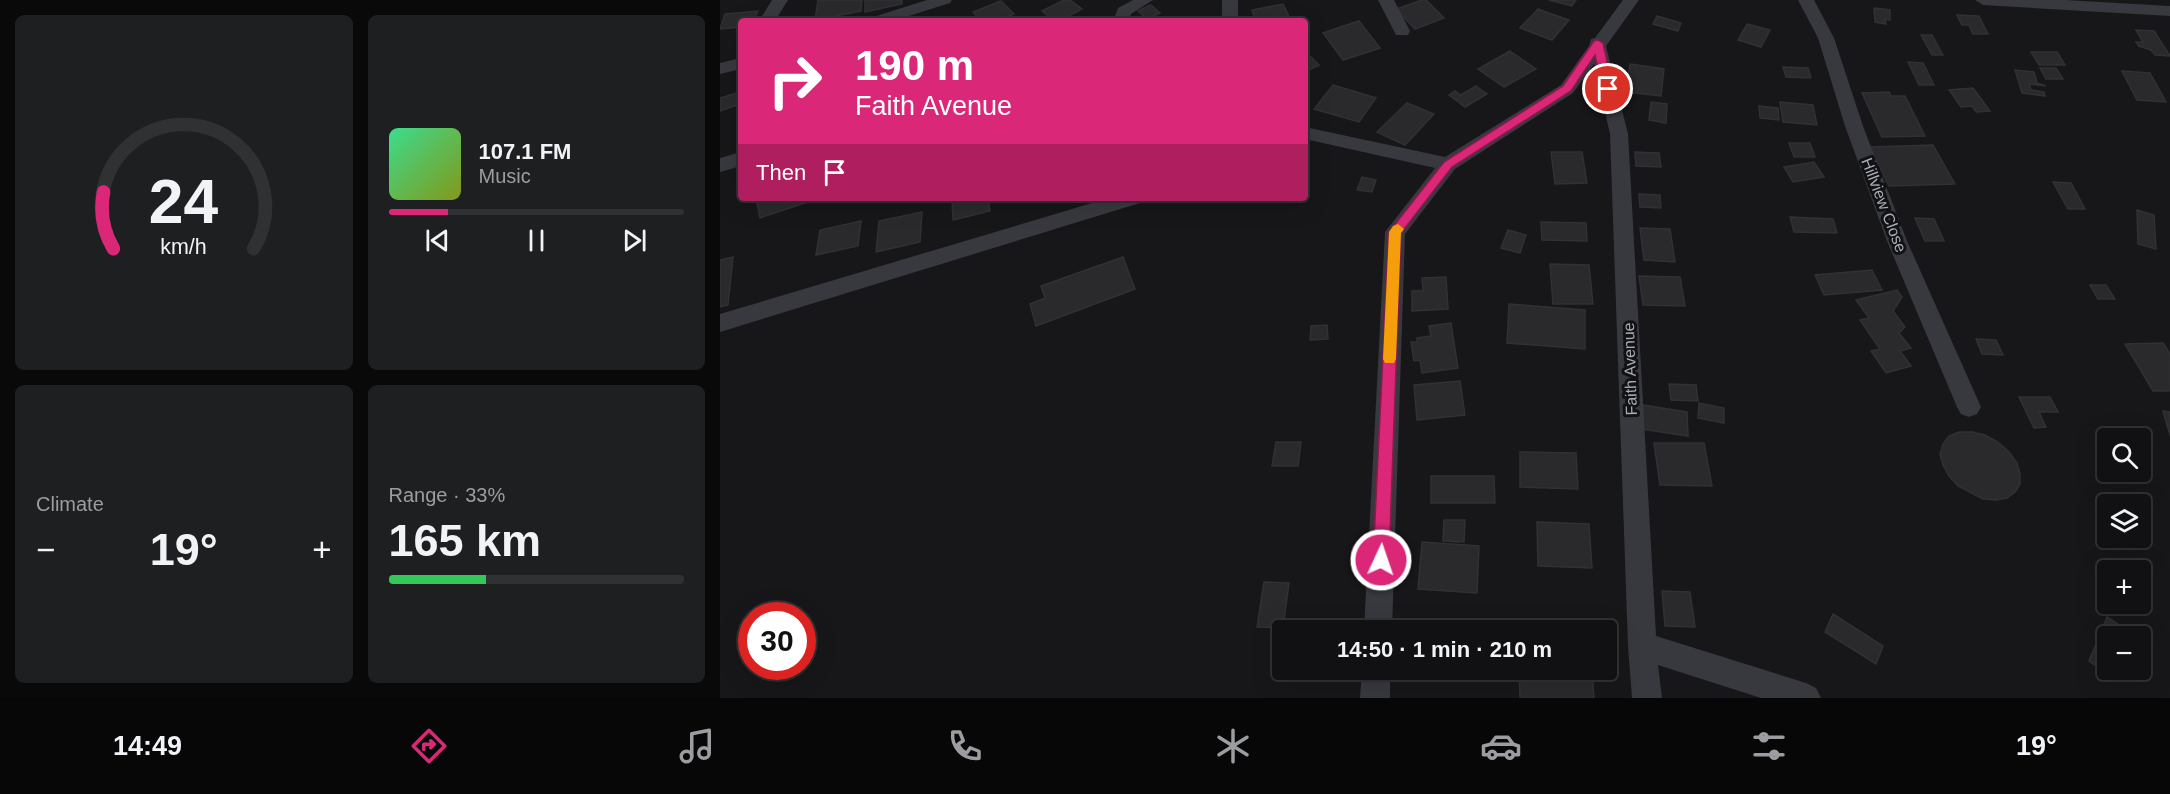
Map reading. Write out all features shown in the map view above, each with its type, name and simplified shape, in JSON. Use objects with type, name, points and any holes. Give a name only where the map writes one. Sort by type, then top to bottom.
[{"type":"street","points":[[769,18],[780,0]]},
{"type":"street","points":[[886,18],[944,0]]},
{"type":"street","points":[[1122,18],[1124,11],[1145,0]]},
{"type":"street","points":[[1230,0],[1230,18]]},
{"type":"street","points":[[1386,0],[1402,31]]},
{"type":"street","points":[[1378,620],[1395,232],[1448,164],[1567,89],[1631,0]]},
{"type":"street","name":"Hillview Close","points":[[1806,0],[1826,38],[1854,126],[1897,241],[1969,407]]},
{"type":"street","points":[[1983,0],[2170,11]]},
{"type":"street","name":"Faith Avenue","points":[[1598,43],[1619,134],[1642,646],[1647,698]]},
{"type":"street","points":[[720,69],[738,64]]},
{"type":"street","points":[[1308,134],[1448,164]]},
{"type":"street","points":[[720,165],[738,160]]},
{"type":"street","points":[[720,323],[1123,201]]},
{"type":"street","points":[[1642,646],[1806,698]]},
{"type":"street","points":[[1375,698],[1376,680]]},
{"type":"building","points":[[818,0],[862,0],[861,11],[815,18]]},
{"type":"building","points":[[865,0],[902,0],[902,4],[865,12]]},
{"type":"building","points":[[1064,0],[1070,0],[1082,9],[1065,18],[1050,18],[1042,11]]},
{"type":"building","points":[[1426,0],[1444,18],[1415,29],[1396,9]]},
{"type":"building","points":[[1549,0],[1576,0],[1572,6]]},
{"type":"building","points":[[1001,1],[1014,14],[1004,18],[978,18],[973,12]]},
{"type":"building","points":[[1283,4],[1290,18],[1255,18],[1252,10]]},
{"type":"building","points":[[1151,5],[1160,13],[1146,18],[1138,11]]},
{"type":"building","points":[[1874,8],[1890,10],[1890,20],[1885,19],[1886,24],[1875,22]]},
{"type":"building","points":[[1538,9],[1569,20],[1552,40],[1520,28]]},
{"type":"building","points":[[758,11],[754,18],[738,18],[738,27],[720,29],[725,14]]},
{"type":"building","points":[[1957,15],[1979,16],[1988,34],[1973,34],[1969,25],[1962,25]]},
{"type":"building","points":[[1657,16],[1681,23],[1678,31],[1653,24]]},
{"type":"building","points":[[1359,21],[1380,48],[1343,60],[1323,33]]},
{"type":"building","points":[[1747,24],[1770,30],[1761,47],[1738,40]]},
{"type":"building","points":[[2136,30],[2154,31],[2170,56],[2155,55],[2151,50],[2139,46],[2136,42],[2143,42]]},
{"type":"building","points":[[1921,35],[1932,35],[1943,55],[1932,55]]},
{"type":"building","points":[[1510,51],[1536,69],[1504,87],[1478,69]]},
{"type":"building","points":[[2031,52],[2057,52],[2065,65],[2039,65]]},
{"type":"building","points":[[1308,54],[1319,65],[1308,70]]},
{"type":"building","points":[[1908,62],[1923,63],[1934,85],[1919,85]]},
{"type":"building","points":[[1630,64],[1664,69],[1661,96],[1626,92]]},
{"type":"building","points":[[1783,67],[1808,68],[1811,78],[1786,77]]},
{"type":"building","points":[[2040,68],[2056,68],[2063,79],[2046,79]]},
{"type":"building","points":[[2015,70],[2034,72],[2037,83],[2046,86],[2029,84],[2031,90],[2044,92],[2045,96],[2022,93]]},
{"type":"building","points":[[2122,71],[2150,73],[2166,102],[2137,100]]},
{"type":"building","points":[[1333,85],[1376,98],[1359,122],[1314,109]]},
{"type":"building","points":[[1476,86],[1487,94],[1465,107],[1449,95],[1455,91],[1461,95]]},
{"type":"building","points":[[1973,88],[1990,111],[1976,112],[1972,106],[1961,107],[1949,90]]},
{"type":"building","points":[[1889,92],[1891,96],[1905,96],[1925,136],[1882,137],[1862,93]]},
{"type":"building","points":[[737,93],[738,105],[720,111],[720,98]]},
{"type":"building","points":[[1651,102],[1667,104],[1666,123],[1649,120]]},
{"type":"building","points":[[1780,102],[1813,105],[1817,125],[1783,122]]},
{"type":"building","points":[[1407,103],[1434,114],[1405,145],[1377,132]]},
{"type":"building","points":[[1759,106],[1778,108],[1779,120],[1760,118]]},
{"type":"building","points":[[1789,143],[1810,143],[1815,157],[1794,157]]},
{"type":"building","points":[[1933,145],[1955,184],[1889,186],[1869,147]]},
{"type":"building","points":[[1551,152],[1582,152],[1587,183],[1555,184]]},
{"type":"building","points":[[1635,152],[1659,153],[1661,167],[1636,166]]},
{"type":"building","points":[[1814,162],[1824,177],[1793,182],[1784,167]]},
{"type":"building","points":[[1362,177],[1376,180],[1372,192],[1357,190]]},
{"type":"building","points":[[2053,182],[2071,183],[2085,209],[2068,209]]},
{"type":"building","points":[[1639,194],[1660,195],[1661,208],[1640,207]]},
{"type":"building","points":[[757,201],[808,201],[808,202],[760,218]]},
{"type":"building","points":[[952,201],[988,201],[990,211],[953,220]]},
{"type":"building","points":[[2137,210],[2154,215],[2156,249],[2138,244]]},
{"type":"building","points":[[922,212],[920,242],[876,252],[879,221]]},
{"type":"building","points":[[1790,217],[1833,219],[1837,233],[1794,232]]},
{"type":"building","points":[[1915,218],[1934,219],[1944,241],[1925,241]]},
{"type":"building","points":[[861,221],[858,246],[816,255],[820,230]]},
{"type":"building","points":[[1541,222],[1586,223],[1587,241],[1542,240]]},
{"type":"building","points":[[1640,228],[1670,229],[1675,262],[1644,260]]},
{"type":"building","points":[[1508,230],[1526,235],[1520,253],[1501,248]]},
{"type":"building","points":[[733,257],[728,305],[720,307],[720,260]]},
{"type":"building","points":[[1123,257],[1135,289],[1036,326],[1030,304],[1045,298],[1041,286]]},
{"type":"building","points":[[1550,264],[1589,265],[1593,304],[1553,304]]},
{"type":"building","points":[[1872,270],[1882,290],[1824,295],[1815,275]]},
{"type":"building","points":[[1639,276],[1680,277],[1685,306],[1643,305]]},
{"type":"building","points":[[1446,277],[1448,309],[1412,311],[1412,291],[1423,291],[1422,278]]},
{"type":"building","points":[[2090,285],[2106,285],[2115,299],[2098,299]]},
{"type":"building","points":[[1897,290],[1902,297],[1893,311],[1905,327],[1899,333],[1911,348],[1900,351],[1911,366],[1886,373],[1871,351],[1880,349],[1860,320],[1869,318],[1856,300]]},
{"type":"building","points":[[1509,304],[1585,310],[1585,349],[1507,343]]},
{"type":"building","points":[[1451,323],[1458,368],[1422,373],[1420,360],[1414,361],[1411,342],[1417,342],[1417,338],[1431,336],[1429,326]]},
{"type":"building","points":[[1327,325],[1328,339],[1310,340],[1311,326]]},
{"type":"building","points":[[1976,339],[1996,340],[2003,355],[1982,354]]},
{"type":"building","points":[[2163,343],[2170,354],[2170,391],[2153,391],[2125,344]]},
{"type":"building","points":[[1460,381],[1465,415],[1417,420],[1414,385]]},
{"type":"building","points":[[1669,384],[1696,385],[1698,401],[1671,400]]},
{"type":"building","points":[[2019,397],[2050,397],[2058,412],[2039,412],[2046,427],[2034,428]]},
{"type":"building","points":[[1699,403],[1724,408],[1724,423],[1698,418]]},
{"type":"building","points":[[1643,405],[1687,412],[1688,436],[1642,429]]},
{"type":"building","points":[[2163,411],[2170,412],[2170,435]]},
{"type":"building","points":[[1959,432],[1985,435],[1998,442],[2009,452],[2017,463],[2020,474],[2020,484],[2015,492],[2007,498],[1983,499],[1958,486],[1949,476],[1940,454],[1949,436]]},
{"type":"building","points":[[1276,442],[1301,442],[1298,466],[1272,466]]},
{"type":"building","points":[[1654,443],[1704,443],[1712,486],[1660,485]]},
{"type":"building","points":[[1520,452],[1576,453],[1578,489],[1520,487]]},
{"type":"building","points":[[1431,476],[1494,476],[1495,503],[1431,503]]},
{"type":"building","points":[[1444,520],[1465,520],[1464,542],[1443,541]]},
{"type":"building","points":[[1537,522],[1589,524],[1592,568],[1538,566]]},
{"type":"building","points":[[1422,542],[1479,546],[1477,593],[1418,589]]},
{"type":"building","points":[[1264,582],[1289,583],[1284,620],[1272,620],[1272,628],[1257,627]]},
{"type":"building","points":[[1662,591],[1690,592],[1695,627],[1665,626]]},
{"type":"building","points":[[1833,614],[1883,646],[1876,664],[1825,632]]},
{"type":"building","points":[[2107,617],[2121,626],[2103,626]]},
{"type":"building","points":[[2097,641],[2097,667],[2089,661]]},
{"type":"building","points":[[1519,680],[1593,680],[1594,698],[1520,698]]},
{"type":"slow traffic","points":[[1390,359],[1395,232],[1398,229]]},
{"type":"route","points":[[1381,560],[1395,232],[1448,164],[1567,89],[1598,43],[1608,89]]}]
